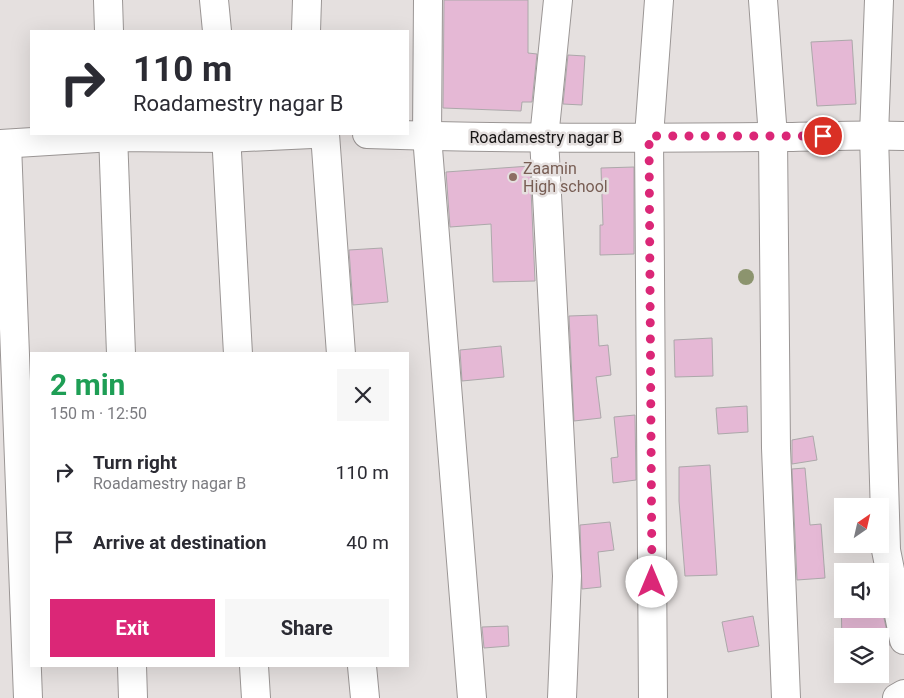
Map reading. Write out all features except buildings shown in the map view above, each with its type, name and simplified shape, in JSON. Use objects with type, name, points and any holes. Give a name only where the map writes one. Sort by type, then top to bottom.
[{"type":"street","points":[[108,0],[109,30]]},
{"type":"street","points":[[214,0],[217,30]]},
{"type":"street","points":[[306,30],[307,0]]},
{"type":"street","points":[[428,0],[427,136],[472,698]]},
{"type":"street","points":[[558,0],[544,138],[567,576],[562,698]]},
{"type":"street","points":[[653,698],[649,136],[658,0]]},
{"type":"street","points":[[763,0],[773,137],[776,448],[786,698]]},
{"type":"street","points":[[879,0],[874,135],[886,550],[904,640]]},
{"type":"street","points":[[28,698],[4,144],[113,136],[268,135]]},
{"type":"street","points":[[310,135],[341,352]]},
{"type":"street","name":"Roadamestry nagar B","points":[[397,135],[544,138],[904,136]]},
{"type":"street","points":[[113,136],[121,352]]},
{"type":"street","points":[[226,136],[238,352]]},
{"type":"street","points":[[132,667],[133,698]]},
{"type":"street","points":[[254,667],[256,698]]},
{"type":"street","points":[[362,667],[365,698]]},
{"type":"street","points":[[897,698],[904,694]]},
{"type":"place","name":"Zaamin High school","points":[[513,177]]},
{"type":"route","points":[[652,582],[649,136],[823,136]]}]
